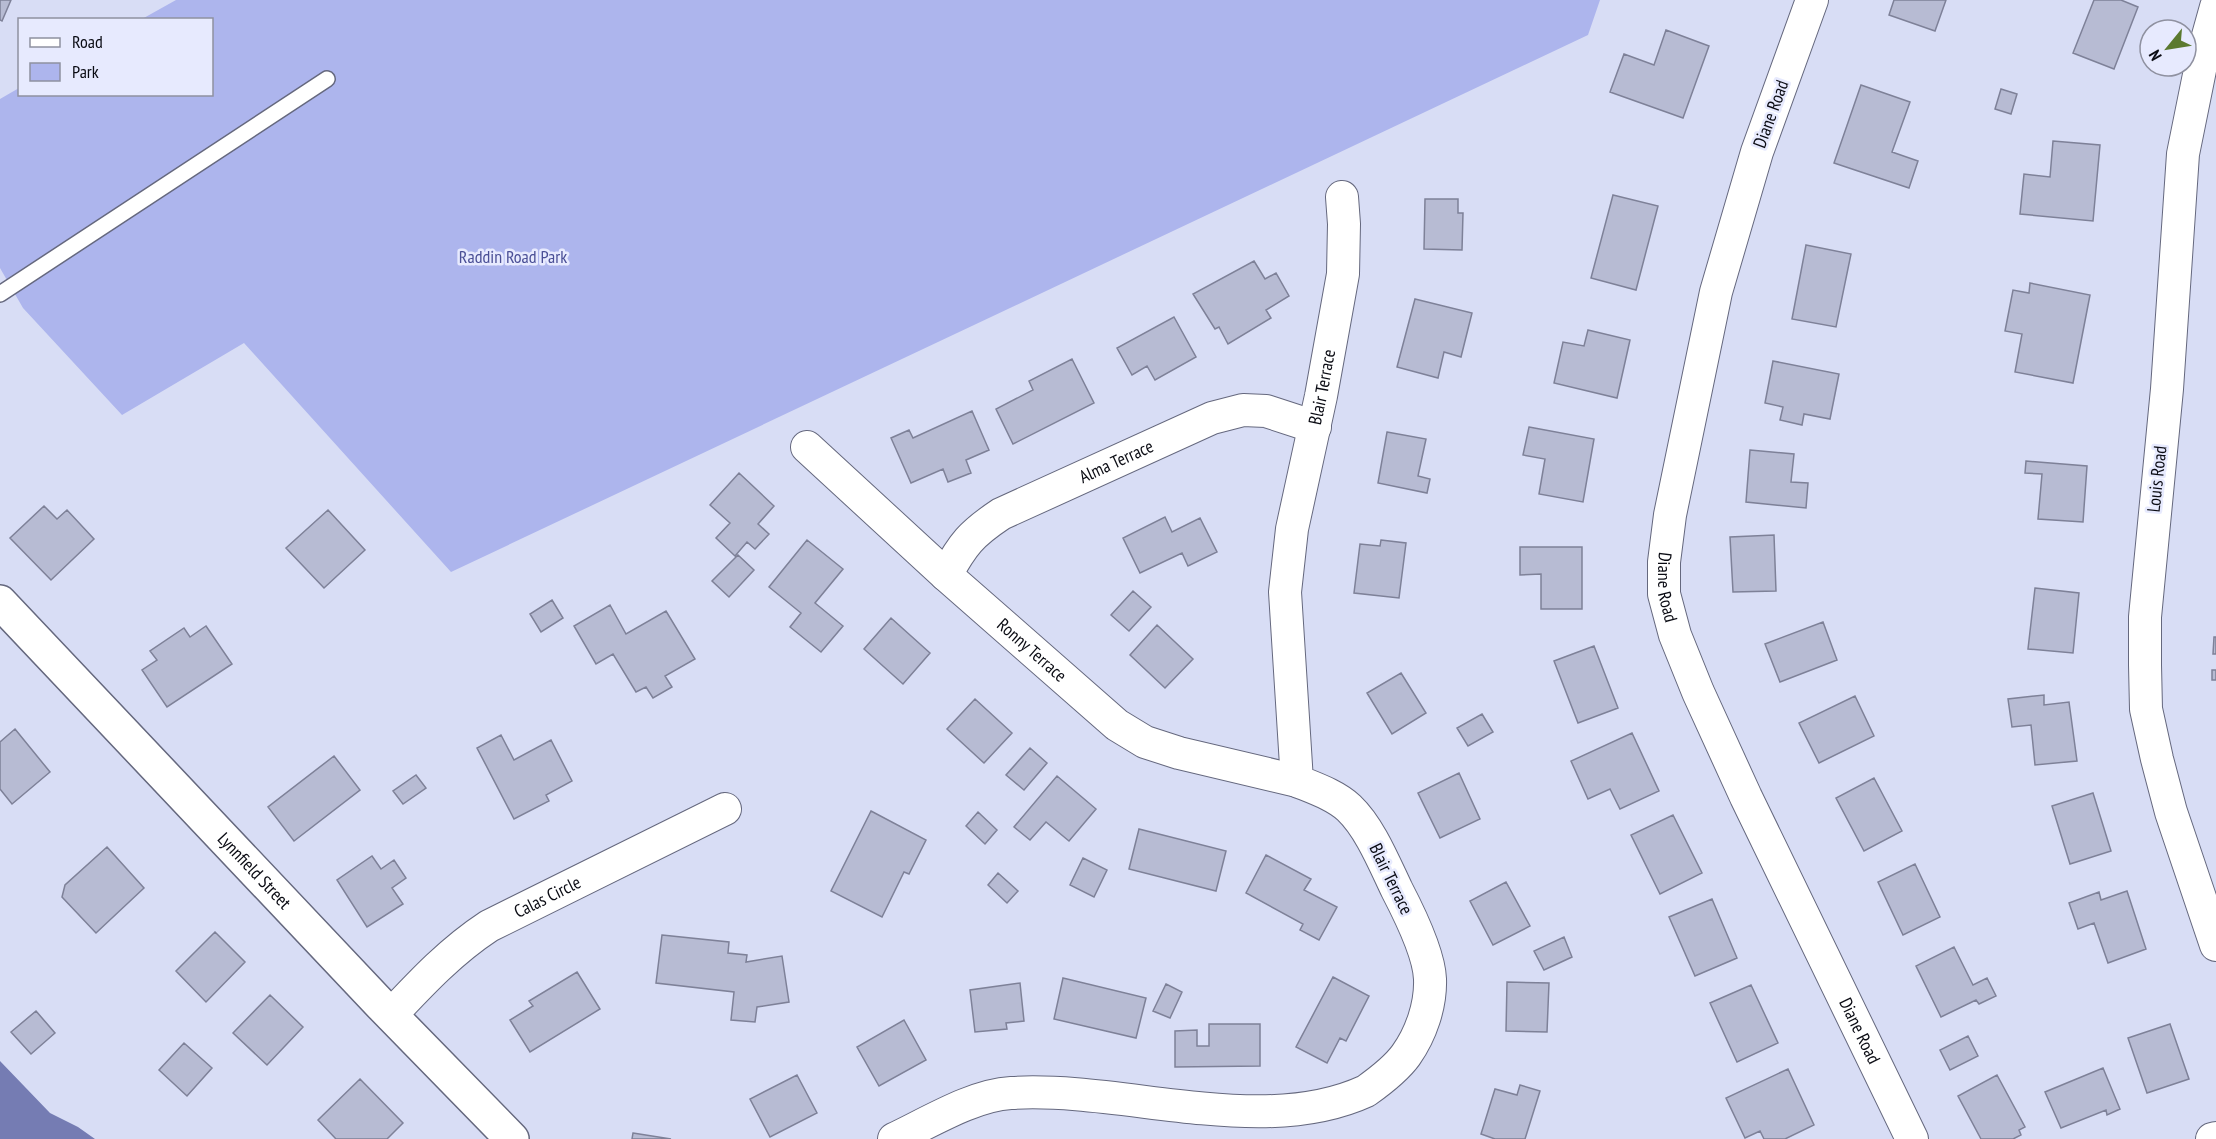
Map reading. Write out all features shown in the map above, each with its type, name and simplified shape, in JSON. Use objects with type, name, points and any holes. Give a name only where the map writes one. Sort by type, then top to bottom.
[{"type":"main road","name":"Lynnfield Street","points":[[0,602],[391,1015],[512,1139]]},
{"type":"street","name":"Diane Road","points":[[1812,0],[1756,152],[1716,292],[1670,514],[1664,562],[1664,594],[1675,635],[1736,776],[1912,1139]]},
{"type":"street","name":"Louis Road","points":[[2216,7],[2204,50],[2183,154],[2167,389],[2145,617],[2145,664],[2146,709],[2157,759],[2171,812],[2216,945]]},
{"type":"street","name":"Blair Terrace","points":[[894,1139],[977,1100],[1008,1093],[1042,1092],[1076,1095],[1193,1115],[1243,1120],[1283,1119],[1319,1114],[1350,1102],[1375,1085],[1402,1061],[1418,1038],[1426,1010],[1430,978],[1422,947],[1409,914],[1372,839],[1349,808],[1321,790],[1297,781],[1285,592],[1292,529],[1315,427],[1342,274],[1344,224],[1342,197]]},
{"type":"street","name":"Alma Terrace","points":[[946,575],[961,547],[978,529],[1001,514],[1212,418],[1243,410],[1266,411],[1315,427]]},
{"type":"street","name":"Ronny Terrace","points":[[807,447],[946,575],[1117,725],[1145,742],[1179,753],[1297,781]]},
{"type":"street","name":"Calas Circle","points":[[391,1015],[443,960],[480,932],[535,902],[725,809]]},
{"type":"lane","points":[[0,294],[327,79]]},
{"type":"green space","name":"Raddin Road Park","points":[[176,0],[1600,0],[1588,35],[451,572],[244,343],[122,415],[23,308],[0,268],[0,99],[18,89],[18,96],[213,96],[213,18],[144,18]]},
{"type":"shaded area","points":[[0,1061],[50,1113],[78,1127],[95,1139],[0,1139]]},
{"type":"building","points":[[0,0],[11,0],[2,21],[0,20]]},
{"type":"building","points":[[1894,0],[1946,0],[1935,31],[1889,15]]},
{"type":"building","points":[[2094,0],[2121,0],[2138,7],[2114,69],[2073,53]]},
{"type":"building","points":[[1666,30],[1709,46],[1683,118],[1610,92],[1624,54],[1654,65]]},
{"type":"building","points":[[1861,85],[1910,102],[1892,152],[1918,161],[1909,188],[1834,163]]},
{"type":"building","points":[[2001,89],[2017,94],[2011,114],[1995,109]]},
{"type":"building","points":[[2053,141],[2100,145],[2093,221],[2020,214],[2024,174],[2050,177]]},
{"type":"building","points":[[1613,195],[1658,206],[1636,290],[1591,278]]},
{"type":"building","points":[[1425,199],[1458,199],[1458,213],[1463,213],[1462,250],[1424,249]]},
{"type":"building","points":[[1806,245],[1851,254],[1836,327],[1792,319]]},
{"type":"building","points":[[1254,261],[1265,279],[1276,273],[1289,296],[1266,310],[1271,318],[1228,344],[1219,327],[1215,329],[1193,294]]},
{"type":"building","points":[[2030,283],[2090,295],[2073,383],[2015,372],[2022,334],[2005,331],[2013,290],[2029,293]]},
{"type":"building","points":[[1415,299],[1472,313],[1461,357],[1444,352],[1438,378],[1397,367]]},
{"type":"building","points":[[1174,317],[1196,357],[1155,380],[1147,366],[1132,375],[1117,348]]},
{"type":"building","points":[[1588,330],[1630,340],[1617,398],[1554,383],[1563,342],[1584,346]]},
{"type":"building","points":[[1072,359],[1094,403],[1013,444],[996,409],[1033,390],[1029,381]]},
{"type":"building","points":[[1773,361],[1839,374],[1830,419],[1804,414],[1802,425],[1780,420],[1783,407],[1765,403]]},
{"type":"building","points":[[972,411],[989,450],[966,460],[971,473],[948,482],[943,469],[911,483],[891,438],[909,430],[913,438]]},
{"type":"building","points":[[1529,427],[1594,439],[1583,502],[1539,494],[1545,459],[1523,455]]},
{"type":"building","points":[[1387,432],[1426,439],[1418,476],[1430,479],[1427,493],[1378,483]]},
{"type":"building","points":[[1750,450],[1794,454],[1791,482],[1808,483],[1806,508],[1746,502]]},
{"type":"building","points":[[2026,461],[2087,466],[2083,522],[2038,519],[2042,474],[2025,473]]},
{"type":"building","points":[[739,473],[774,506],[758,524],[769,534],[755,549],[747,542],[735,556],[716,538],[730,523],[710,505]]},
{"type":"building","points":[[44,506],[57,519],[67,510],[94,539],[51,580],[10,538]]},
{"type":"building","points":[[328,510],[365,550],[324,588],[286,548]]},
{"type":"building","points":[[1165,517],[1172,532],[1200,518],[1217,552],[1188,566],[1182,553],[1140,573],[1123,538]]},
{"type":"building","points":[[1774,535],[1776,591],[1733,592],[1730,537]]},
{"type":"building","points":[[807,540],[843,569],[815,603],[843,626],[821,652],[790,627],[801,613],[769,587]]},
{"type":"building","points":[[1381,540],[1406,543],[1399,598],[1354,593],[1360,544],[1380,546]]},
{"type":"building","points":[[1520,547],[1582,547],[1582,609],[1541,609],[1541,574],[1520,575]]},
{"type":"building","points":[[738,555],[754,570],[729,597],[712,581]]},
{"type":"building","points":[[2035,588],[2079,593],[2073,653],[2028,649]]},
{"type":"building","points":[[1133,591],[1151,607],[1129,631],[1111,615]]},
{"type":"building","points":[[552,600],[563,618],[541,632],[530,614]]},
{"type":"building","points":[[610,605],[626,634],[666,611],[695,659],[665,676],[672,687],[653,698],[646,687],[636,692],[613,654],[596,664],[574,626]]},
{"type":"building","points":[[891,618],[930,653],[903,684],[864,649]]},
{"type":"building","points":[[1823,622],[1837,660],[1780,682],[1765,644]]},
{"type":"building","points":[[1157,625],[1193,659],[1165,688],[1130,655]]},
{"type":"building","points":[[206,626],[232,664],[167,707],[142,670],[157,660],[150,651],[184,628],[190,637]]},
{"type":"building","points":[[2214,637],[2216,637],[2216,654],[2213,654]]},
{"type":"building","points":[[1594,646],[1618,708],[1578,723],[1554,661]]},
{"type":"building","points":[[2212,670],[2216,670],[2216,680],[2212,680]]},
{"type":"building","points":[[1401,673],[1426,713],[1392,734],[1367,693]]},
{"type":"building","points":[[2044,695],[2044,705],[2069,702],[2077,761],[2035,765],[2031,725],[2012,727],[2008,699]]},
{"type":"building","points":[[1855,696],[1874,736],[1819,763],[1799,723]]},
{"type":"building","points":[[975,699],[1012,733],[984,763],[947,729]]},
{"type":"building","points":[[1482,714],[1493,732],[1468,746],[1457,728]]},
{"type":"building","points":[[15,729],[50,772],[12,804],[0,789],[0,742]]},
{"type":"building","points":[[1632,733],[1659,791],[1620,809],[1610,789],[1588,799],[1571,761]]},
{"type":"building","points":[[501,735],[514,760],[551,740],[572,781],[546,795],[549,801],[514,819],[477,748]]},
{"type":"building","points":[[1030,748],[1047,763],[1024,790],[1006,775]]},
{"type":"building","points":[[334,756],[360,790],[294,841],[268,807]]},
{"type":"building","points":[[1459,773],[1480,819],[1440,838],[1418,793]]},
{"type":"building","points":[[416,775],[426,788],[403,804],[393,791]]},
{"type":"building","points":[[1057,776],[1096,809],[1069,841],[1046,822],[1030,840],[1014,827]]},
{"type":"building","points":[[1874,778],[1902,831],[1864,851],[1836,798]]},
{"type":"building","points":[[2093,793],[2111,851],[2070,864],[2052,806]]},
{"type":"building","points":[[871,811],[926,840],[909,874],[904,872],[882,917],[831,891]]},
{"type":"building","points":[[978,812],[997,830],[985,844],[966,826]]},
{"type":"building","points":[[1673,815],[1702,873],[1660,894],[1631,835]]},
{"type":"building","points":[[1139,829],[1226,851],[1216,891],[1129,869]]},
{"type":"building","points":[[107,847],[144,888],[96,933],[62,897],[65,885]]},
{"type":"building","points":[[1266,855],[1311,879],[1304,890],[1337,907],[1319,940],[1300,930],[1303,924],[1246,893]]},
{"type":"building","points":[[372,856],[381,869],[394,860],[406,878],[392,888],[403,904],[367,927],[337,880]]},
{"type":"building","points":[[1083,858],[1107,870],[1094,897],[1070,885]]},
{"type":"building","points":[[1915,864],[1940,917],[1903,935],[1878,882]]},
{"type":"building","points":[[998,873],[1018,891],[1007,903],[988,885]]},
{"type":"building","points":[[1506,882],[1530,926],[1493,945],[1470,901]]},
{"type":"building","points":[[2127,891],[2146,949],[2108,963],[2094,923],[2078,929],[2069,903],[2099,892],[2101,900]]},
{"type":"building","points":[[1712,899],[1737,958],[1695,976],[1669,917]]},
{"type":"building","points":[[215,932],[245,962],[206,1002],[176,971]]},
{"type":"building","points":[[662,935],[729,942],[728,953],[747,955],[746,962],[782,956],[789,1002],[757,1007],[755,1022],[731,1020],[734,992],[656,983]]},
{"type":"building","points":[[1564,937],[1572,957],[1544,970],[1534,951]]},
{"type":"building","points":[[1954,947],[1973,985],[1987,978],[1996,996],[1979,1004],[1976,1000],[1941,1017],[1916,966]]},
{"type":"building","points":[[577,972],[600,1009],[530,1052],[510,1020],[533,1006],[529,1001]]},
{"type":"building","points":[[1333,977],[1369,996],[1346,1041],[1340,1038],[1327,1063],[1296,1047]]},
{"type":"building","points":[[1063,978],[1146,998],[1136,1038],[1054,1019]]},
{"type":"building","points":[[1507,982],[1549,983],[1547,1032],[1506,1031]]},
{"type":"building","points":[[1020,983],[1024,1021],[1006,1023],[1007,1029],[975,1032],[970,990]]},
{"type":"building","points":[[1166,984],[1182,992],[1170,1018],[1153,1011]]},
{"type":"building","points":[[1751,985],[1778,1043],[1737,1062],[1710,1003]]},
{"type":"building","points":[[270,995],[303,1027],[267,1065],[233,1033]]},
{"type":"building","points":[[36,1011],[55,1033],[31,1054],[11,1032]]},
{"type":"building","points":[[904,1020],[926,1060],[879,1086],[857,1047]]},
{"type":"building","points":[[1209,1024],[1260,1024],[1260,1066],[1175,1067],[1175,1031],[1197,1030],[1197,1046],[1209,1046]]},
{"type":"building","points":[[2170,1024],[2189,1079],[2147,1093],[2128,1038]]},
{"type":"building","points":[[1968,1036],[1978,1056],[1950,1070],[1940,1050]]},
{"type":"building","points":[[184,1043],[212,1068],[187,1096],[159,1070]]},
{"type":"building","points":[[2103,1068],[2120,1109],[2107,1115],[2106,1110],[2061,1128],[2045,1092]]},
{"type":"building","points":[[1788,1069],[1814,1125],[1785,1139],[1764,1139],[1760,1131],[1745,1138],[1726,1098]]},
{"type":"building","points":[[797,1075],[817,1113],[770,1137],[750,1099]]},
{"type":"building","points":[[1997,1075],[2025,1127],[2019,1130],[2021,1135],[2013,1139],[1981,1139],[1958,1096]]},
{"type":"building","points":[[360,1079],[403,1123],[387,1139],[336,1139],[318,1120]]},
{"type":"building","points":[[1520,1085],[1540,1091],[1525,1139],[1495,1139],[1481,1134],[1495,1089],[1517,1095]]},
{"type":"building","points":[[633,1133],[671,1139],[632,1139]]}]
